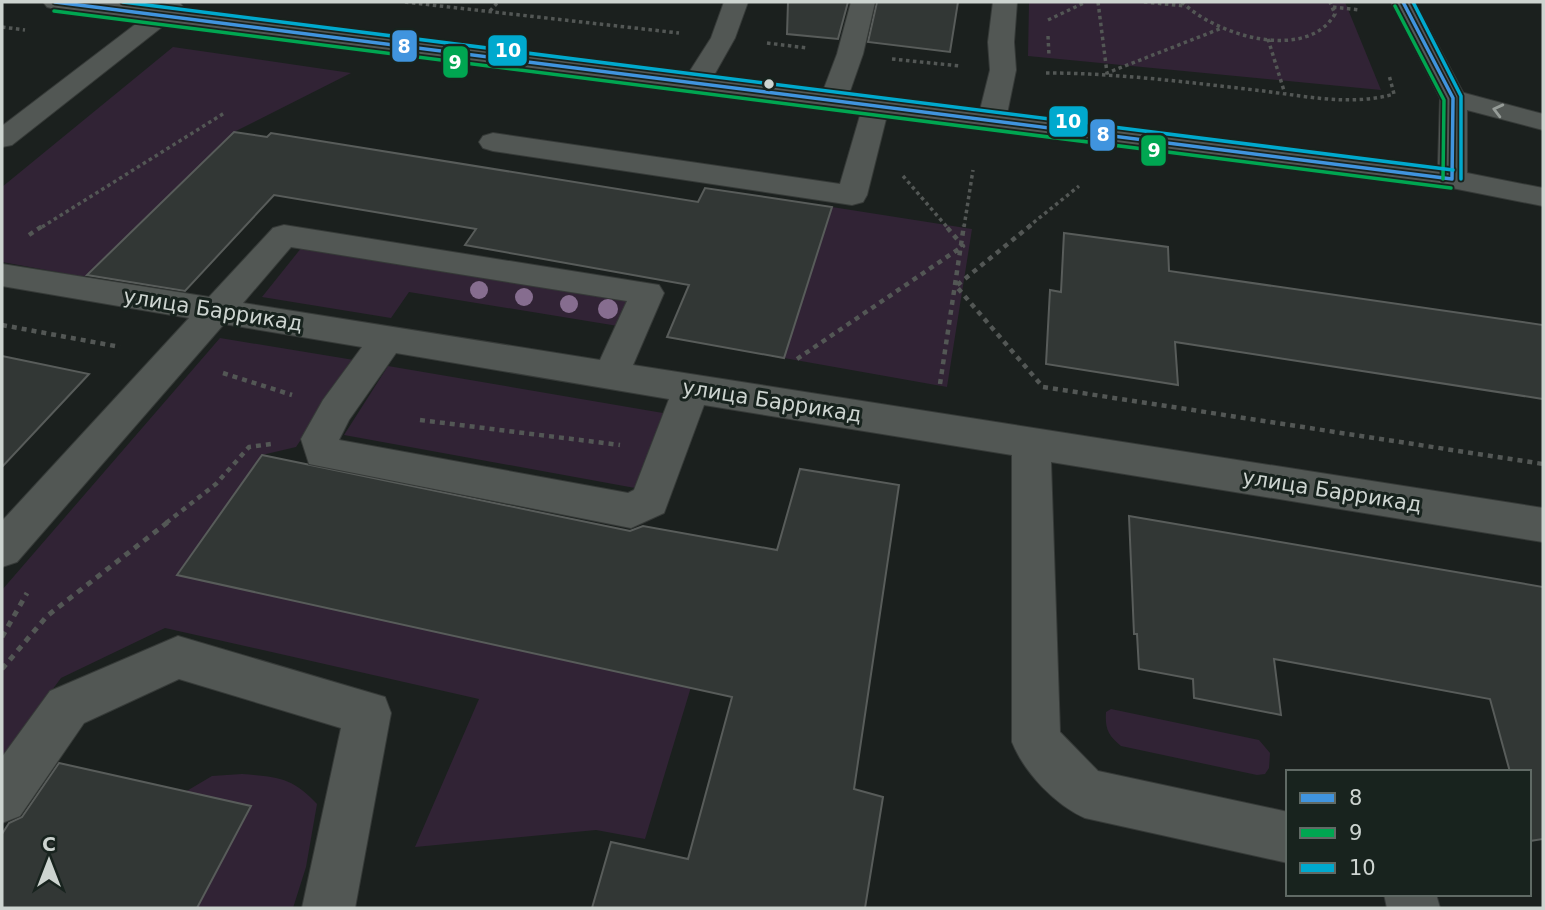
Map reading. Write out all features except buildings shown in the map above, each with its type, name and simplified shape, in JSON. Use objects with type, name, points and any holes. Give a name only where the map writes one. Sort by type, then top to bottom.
[{"type":"main road","points":[[1403,2],[1453,98]]},
{"type":"street","points":[[55,2],[171,9],[696,83],[1452,179],[1543,197]]},
{"type":"street","points":[[696,83],[723,38],[736,2]]},
{"type":"street","points":[[833,100],[850,54],[863,2]]},
{"type":"street","points":[[992,120],[1003,70],[1001,42],[1005,2]]},
{"type":"street","points":[[2,139],[171,9]]},
{"type":"street","points":[[1452,179],[1453,98],[1543,122]]},
{"type":"street","points":[[493,142],[852,195],[876,106]]},
{"type":"street","points":[[2,549],[284,235],[647,293],[611,375]]},
{"type":"street","name":"улица Баррикад","points":[[2,275],[1543,525]]},
{"type":"street","points":[[388,338],[336,410],[320,439],[323,453],[631,511],[650,501],[666,451],[692,388]]},
{"type":"street","points":[[1031,442],[1036,742],[1086,793],[1286,838]]},
{"type":"street","points":[[2,798],[67,707],[178,657],[368,713],[329,908]]},
{"type":"path","points":[[405,2],[1003,70],[1107,73],[1335,99],[1377,99],[1394,94],[1389,75]]},
{"type":"path","points":[[490,12],[498,2]]},
{"type":"path","points":[[1098,2],[1107,73]]},
{"type":"path","points":[[1144,2],[1186,6]]},
{"type":"path","points":[[1182,2],[1197,16],[1222,28],[1268,39],[1298,38],[1321,32],[1333,20],[1333,7],[1330,2]]},
{"type":"path","points":[[1333,7],[1360,10]]},
{"type":"path","points":[[1107,73],[1222,28]]},
{"type":"path","points":[[1268,39],[1285,94]]},
{"type":"path","points":[[25,238],[226,112]]},
{"type":"path","points":[[897,169],[963,246]]},
{"type":"path","points":[[933,427],[973,170]]},
{"type":"path","points":[[956,286],[1079,186]]},
{"type":"path","points":[[795,361],[963,246]]},
{"type":"path","points":[[956,286],[1043,387],[1543,464]]},
{"type":"path","points":[[2,669],[47,616],[216,484],[249,447],[320,439]]},
{"type":"shaded area","points":[[1029,2],[1345,2],[1381,90],[1028,56]]},
{"type":"shaded area","points":[[173,47],[351,73],[234,132],[85,277],[2,262],[2,187]]},
{"type":"shaded area","points":[[832,207],[972,229],[947,387],[784,358]]},
{"type":"shaded area","points":[[302,247],[636,300],[624,327],[409,292],[391,318],[262,297]]},
{"type":"shaded area","points":[[220,338],[354,360],[296,447],[262,455],[178,574],[691,687],[645,839],[596,830],[415,847],[479,699],[165,628],[61,678],[2,757],[2,590]]},
{"type":"shaded area","points":[[388,366],[663,413],[635,488],[344,435]]},
{"type":"shaded area","points":[[1111,709],[1259,740],[1270,753],[1269,768],[1265,774],[1257,775],[1121,746],[1110,735],[1107,727],[1106,712]]},
{"type":"shaded area","points":[[212,776],[265,776],[292,783],[317,804],[306,867],[293,908],[197,908],[251,806],[185,792]]},
{"type":"transit line","name":"8","points":[[55,2],[1452,179]]},
{"type":"transit line","name":"10","points":[[123,2],[1453,170]]},
{"type":"transit line","name":"8","points":[[1403,2],[1453,98],[1452,179]]},
{"type":"transit line","name":"10","points":[[1413,2],[1461,96],[1461,179]]},
{"type":"transit line","name":"9","points":[[1395,6],[1444,100],[1443,179]]},
{"type":"transit line","name":"9","points":[[54,11],[1451,188]]}]
